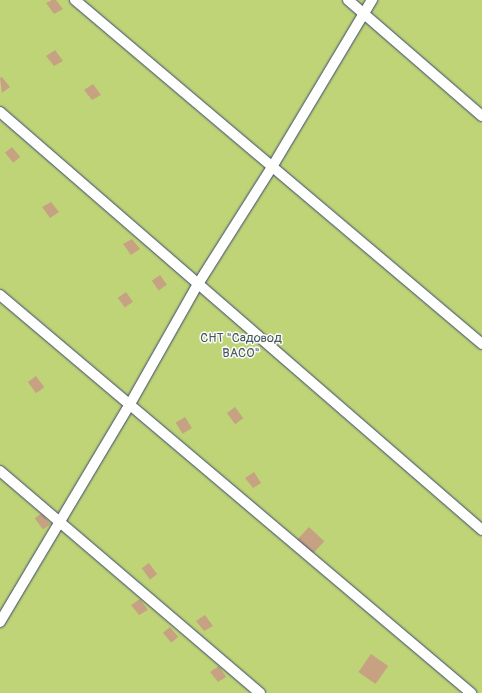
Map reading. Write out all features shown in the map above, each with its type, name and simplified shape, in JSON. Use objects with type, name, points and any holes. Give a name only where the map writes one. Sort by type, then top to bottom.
[{"type":"lane","points":[[76,0],[482,344]]},
{"type":"lane","points":[[348,0],[482,116]]},
{"type":"lane","points":[[0,622],[130,404],[198,284],[272,167],[372,0]]},
{"type":"lane","points":[[0,112],[482,530]]},
{"type":"lane","points":[[0,295],[471,693]]},
{"type":"lane","points":[[0,471],[260,693]]},
{"type":"green space","name":"СНТ \"Садовод ВАСО\"","points":[[0,0],[482,0],[482,693],[0,693]]},
{"type":"building","points":[[56,0],[63,9],[54,14],[46,3]]},
{"type":"building","points":[[55,50],[63,61],[54,66],[46,56]]},
{"type":"building","points":[[2,77],[10,87],[2,93],[0,78]]},
{"type":"building","points":[[93,84],[101,95],[92,100],[84,90]]},
{"type":"building","points":[[12,147],[20,157],[13,163],[5,153]]},
{"type":"building","points":[[51,202],[59,212],[50,218],[42,207]]},
{"type":"building","points":[[132,239],[140,249],[131,255],[123,244]]},
{"type":"building","points":[[160,275],[167,285],[159,291],[152,281]]},
{"type":"building","points":[[126,292],[133,302],[125,308],[118,298]]},
{"type":"building","points":[[36,376],[44,387],[36,393],[28,382]]},
{"type":"building","points":[[235,407],[243,418],[235,424],[227,413]]},
{"type":"building","points":[[185,417],[192,428],[183,434],[176,423]]},
{"type":"building","points":[[254,472],[261,483],[253,488],[245,478]]},
{"type":"building","points":[[42,513],[50,524],[43,530],[35,518]]},
{"type":"building","points":[[309,527],[324,541],[310,557],[295,542]]},
{"type":"building","points":[[149,563],[157,574],[150,580],[142,568]]},
{"type":"building","points":[[140,599],[148,610],[139,615],[131,605]]},
{"type":"building","points":[[205,615],[213,626],[204,631],[196,621]]},
{"type":"building","points":[[170,627],[178,637],[171,643],[163,633]]},
{"type":"building","points":[[371,654],[388,666],[376,684],[358,672]]},
{"type":"building","points":[[219,666],[226,677],[218,682],[210,672]]}]
